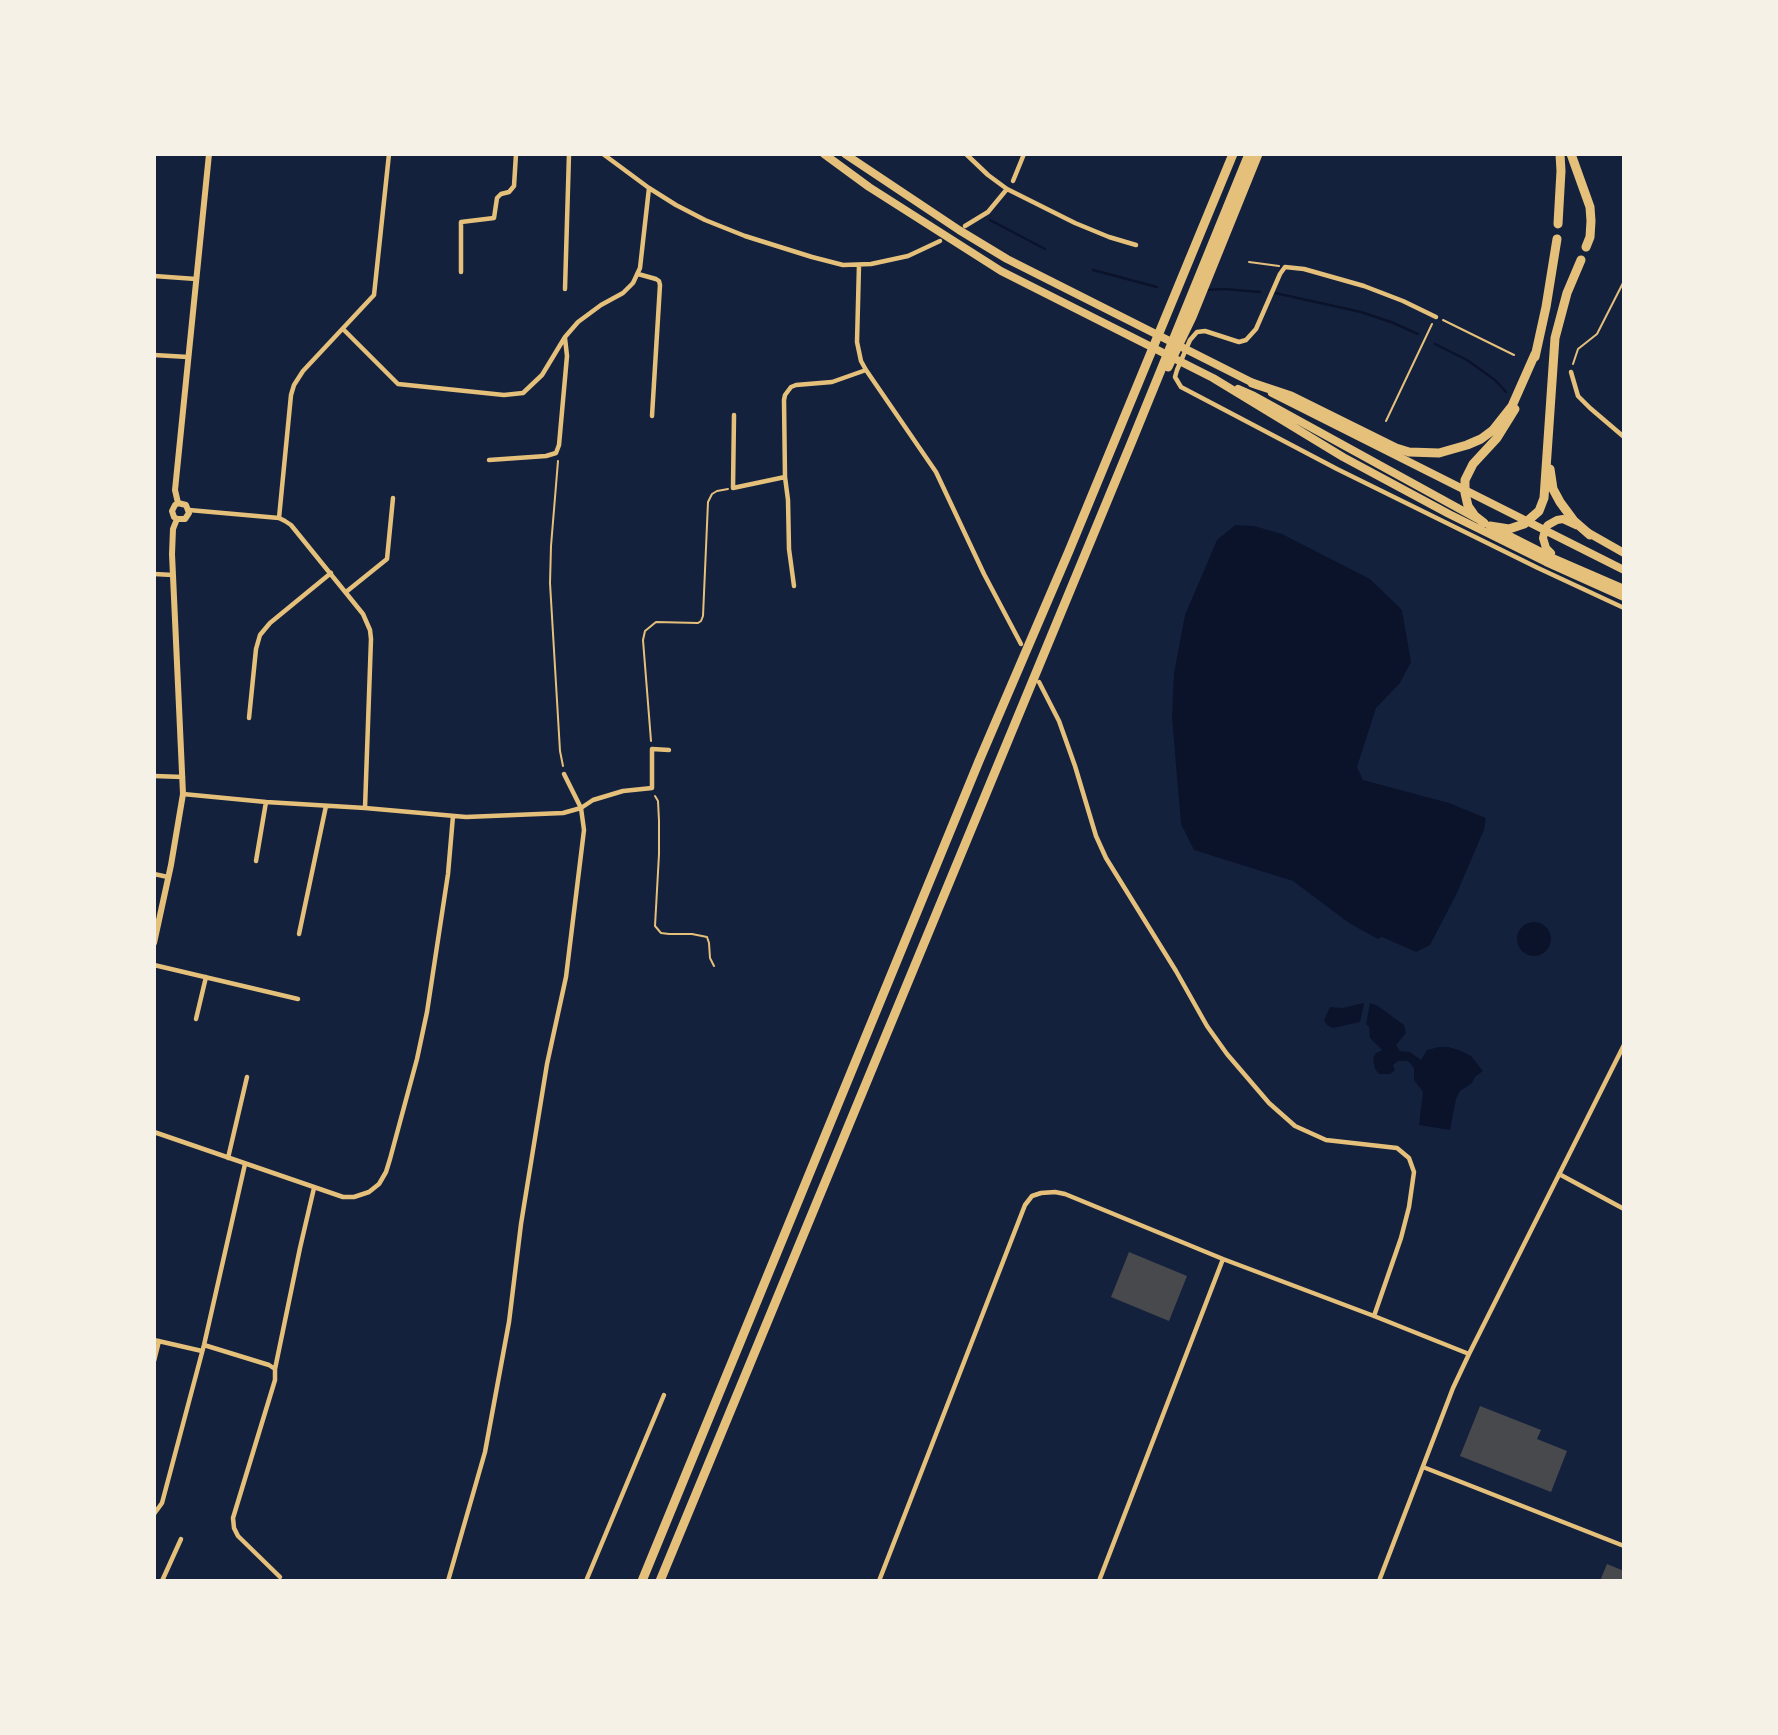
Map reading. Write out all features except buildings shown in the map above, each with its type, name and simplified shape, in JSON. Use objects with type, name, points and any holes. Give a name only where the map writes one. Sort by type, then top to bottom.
[{"type":"highway","points":[[642,1581],[1233,154]]},
{"type":"highway","points":[[660,1581],[1249,154]]},
{"type":"highway","points":[[1132,441],[1192,317],[1258,154]]},
{"type":"highway","points":[[1558,224],[1560,154]]},
{"type":"highway","points":[[1571,154],[1590,207],[1590,237],[1586,247]]},
{"type":"highway","points":[[1558,239],[1546,307],[1525,390],[1497,439],[1467,474],[1466,500],[1471,511],[1488,525],[1504,529],[1514,528],[1524,524],[1542,505],[1555,338],[1567,293],[1581,260]]},
{"type":"highway","points":[[1252,383],[1291,396],[1396,448],[1416,453],[1439,453],[1467,445],[1493,430],[1511,406],[1535,354]]},
{"type":"highway","points":[[1547,443],[1550,475],[1559,502],[1590,535]]},
{"type":"main road","points":[[824,154],[944,239],[1001,271],[1254,396],[1488,525],[1557,560],[1613,583]]},
{"type":"main road","points":[[845,154],[1018,264],[1624,570]]},
{"type":"main road","points":[[1213,378],[1343,457],[1449,514],[1624,597]]},
{"type":"main road","points":[[1624,553],[1568,520],[1557,520],[1548,524],[1542,538],[1549,552],[1624,589]]},
{"type":"street","points":[[178,503],[175,490],[209,154]]},
{"type":"street","points":[[279,518],[294,385],[303,371],[374,295],[390,154]]},
{"type":"street","points":[[461,272],[461,222],[494,218],[497,198],[514,186],[516,154]]},
{"type":"street","points":[[565,289],[569,154]]},
{"type":"street","points":[[603,154],[649,188],[705,220],[745,236],[822,260],[843,265],[883,262],[908,256],[944,239]]},
{"type":"street","points":[[966,154],[1007,189],[1075,223],[1136,245]]},
{"type":"street","points":[[1013,181],[1024,154]]},
{"type":"street","points":[[343,329],[398,384],[504,396],[523,393],[542,374],[565,337],[589,313],[623,293],[634,283],[642,259],[649,188]]},
{"type":"street","points":[[962,228],[988,212],[1007,189]]},
{"type":"street","points":[[859,265],[857,342],[861,360],[936,472],[984,574],[1021,644]]},
{"type":"street","points":[[1436,317],[1364,286],[1304,269],[1284,267],[1256,329],[1246,340],[1230,341],[1205,331],[1197,332],[1190,340],[1175,377],[1181,387],[1337,469],[1624,608]]},
{"type":"street","points":[[638,274],[656,279],[660,285],[652,416]]},
{"type":"street","points":[[154,276],[196,279]]},
{"type":"street","points":[[489,460],[556,453],[567,356],[565,337]]},
{"type":"street","points":[[154,355],[188,357]]},
{"type":"street","points":[[794,586],[785,477],[784,400],[788,391],[796,385],[832,382],[866,370]]},
{"type":"street","points":[[1571,372],[1578,396],[1624,437]]},
{"type":"street","points":[[734,415],[733,488],[785,477]]},
{"type":"street","points":[[346,592],[387,559],[393,498]]},
{"type":"street","points":[[178,503],[186,505],[189,510],[187,518],[182,520],[174,517],[172,511],[178,503]]},
{"type":"street","points":[[189,510],[279,518],[291,525],[363,614],[370,630],[365,808]]},
{"type":"street","points":[[154,943],[183,794],[172,544],[177,519]]},
{"type":"street","points":[[249,718],[256,649],[260,635],[331,573]]},
{"type":"street","points":[[154,574],[173,575]]},
{"type":"street","points":[[1039,682],[1059,722],[1096,836],[1106,858],[1207,1026],[1227,1054],[1269,1103],[1295,1126],[1326,1140],[1397,1148],[1409,1158],[1413,1172],[1409,1207],[1374,1316]]},
{"type":"street","points":[[183,794],[453,816],[564,813],[623,791],[652,788],[652,750],[669,750]]},
{"type":"street","points":[[448,1581],[485,1452],[509,1322],[521,1224],[547,1064],[566,977],[584,830],[581,808],[564,774]]},
{"type":"street","points":[[154,776],[183,777]]},
{"type":"street","points":[[256,861],[266,802]]},
{"type":"street","points":[[299,934],[326,806]]},
{"type":"street","points":[[154,1132],[342,1197],[354,1197],[369,1192],[379,1184],[386,1172],[427,1012],[448,874],[453,816]]},
{"type":"street","points":[[154,874],[168,877]]},
{"type":"street","points":[[154,965],[298,999]]},
{"type":"street","points":[[196,1019],[205,977]]},
{"type":"street","points":[[1379,1581],[1469,1354],[1624,1045]]},
{"type":"street","points":[[228,1158],[247,1077]]},
{"type":"street","points":[[154,1514],[162,1503],[204,1345],[245,1164]]},
{"type":"street","points":[[1559,1174],[1624,1209]]},
{"type":"street","points":[[280,1577],[239,1536],[234,1528],[233,1518],[275,1380],[275,1369],[314,1188]]},
{"type":"street","points":[[879,1581],[1025,1205],[1032,1196],[1046,1192],[1065,1194],[1223,1259],[1469,1354]]},
{"type":"street","points":[[1099,1581],[1223,1259]]},
{"type":"street","points":[[154,1361],[157,1340],[202,1351]]},
{"type":"street","points":[[204,1345],[270,1365],[275,1369]]},
{"type":"street","points":[[586,1581],[664,1395]]},
{"type":"street","points":[[1423,1468],[1624,1546]]},
{"type":"street","points":[[162,1581],[181,1539]]},
{"type":"path","points":[[1249,262],[1284,267]]},
{"type":"path","points":[[1571,372],[1578,349],[1597,334],[1624,281]]},
{"type":"path","points":[[1386,421],[1436,317],[1514,355]]},
{"type":"path","points":[[556,453],[558,459],[550,583],[559,738],[564,774]]},
{"type":"path","points":[[652,750],[643,640],[645,631],[656,622],[701,621],[708,502],[717,491],[733,488]]},
{"type":"path","points":[[652,788],[658,802],[659,821],[655,926],[661,933],[707,937],[714,966]]},
{"type":"water","points":[[1235,525],[1254,526],[1282,534],[1370,579],[1402,610],[1411,662],[1400,683],[1376,708],[1357,767],[1363,780],[1449,803],[1486,818],[1484,830],[1456,895],[1430,945],[1416,952],[1382,937],[1378,939],[1349,923],[1293,881],[1194,850],[1181,824],[1172,718],[1174,673],[1185,615],[1217,540]]},
{"type":"water","points":[[1534,922],[1546,927],[1551,939],[1546,951],[1534,956],[1522,951],[1517,939],[1522,927]]},
{"type":"water","points":[[1363,1003],[1360,1022],[1333,1028],[1324,1020],[1330,1007],[1343,1008]]},
{"type":"water","points":[[1370,1003],[1404,1025],[1406,1033],[1396,1045],[1400,1051],[1410,1052],[1421,1060],[1427,1050],[1448,1047],[1471,1056],[1483,1071],[1460,1091],[1450,1130],[1419,1125],[1423,1092],[1414,1080],[1414,1068],[1408,1061],[1398,1061],[1393,1065],[1395,1070],[1390,1074],[1379,1074],[1375,1069],[1373,1058],[1382,1050],[1370,1038],[1366,1024]]},
{"type":"waterway","points":[[990,220],[1045,249]]},
{"type":"waterway","points":[[1093,270],[1157,287]]},
{"type":"waterway","points":[[1207,290],[1260,292]]},
{"type":"waterway","points":[[1275,293],[1361,312],[1418,334]]},
{"type":"waterway","points":[[1435,344],[1467,360],[1495,380],[1506,392]]}]
